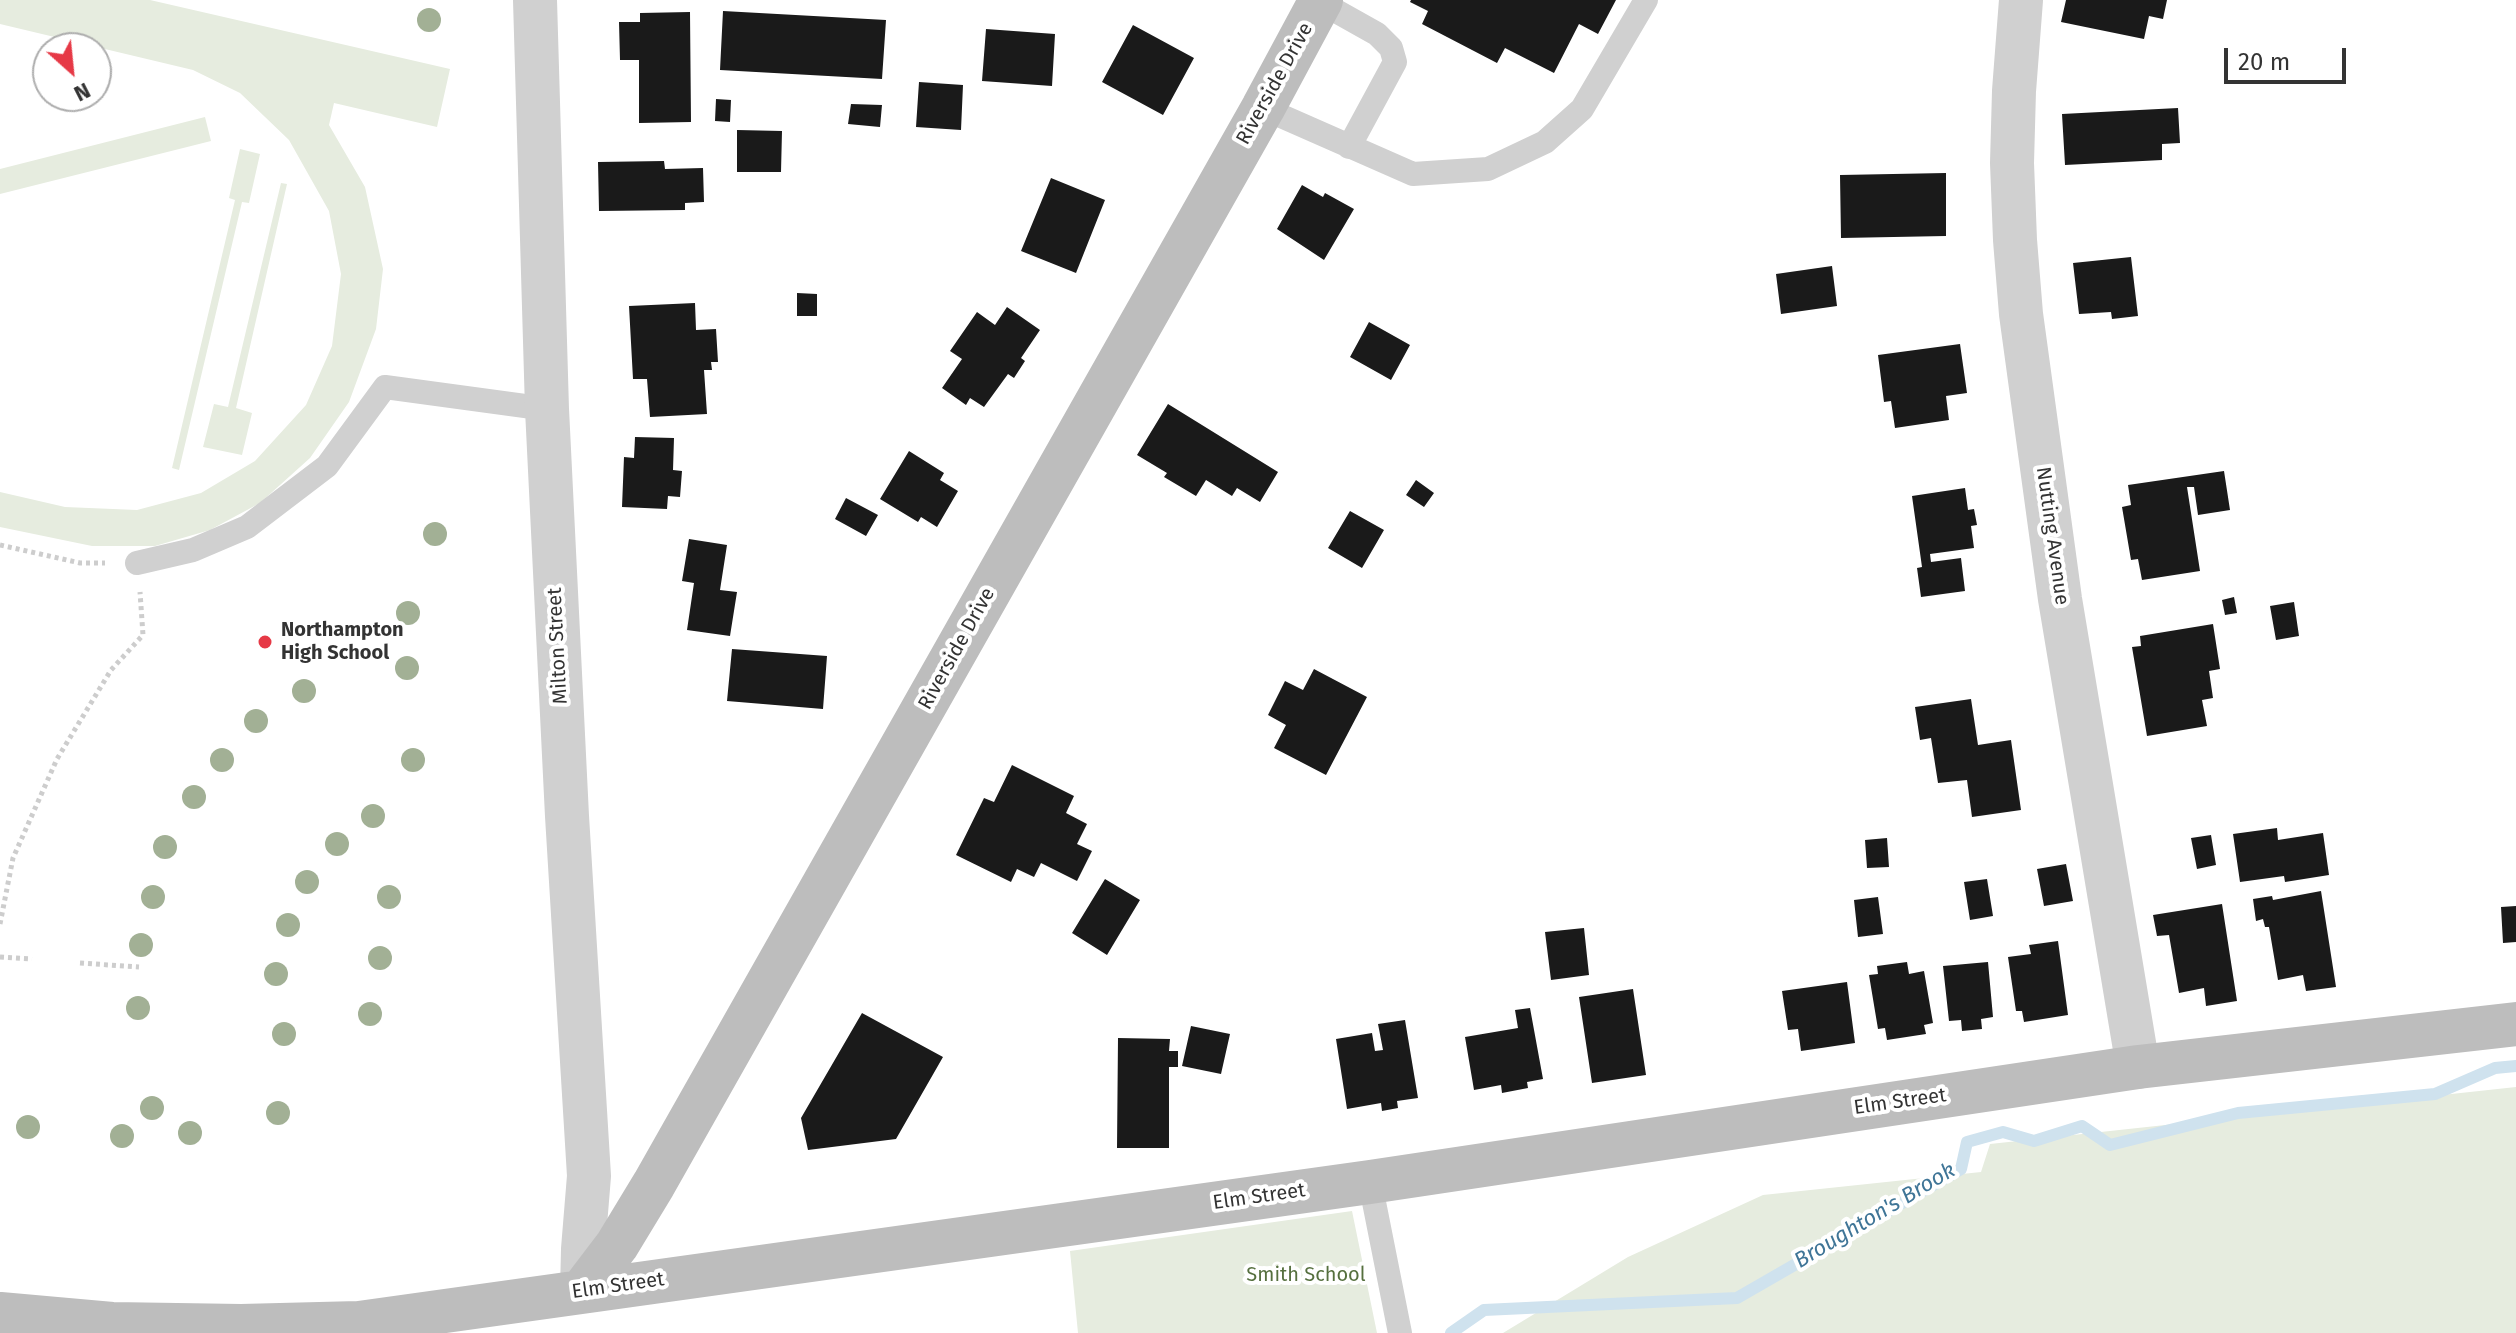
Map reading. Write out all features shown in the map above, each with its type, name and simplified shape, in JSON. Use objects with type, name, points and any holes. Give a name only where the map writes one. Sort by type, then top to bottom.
[{"type":"main road","name":"Riverside Drive","points":[[582,1291],[617,1245],[654,1184],[1321,1]]},
{"type":"main road","name":"Elm Street","points":[[0,1314],[112,1324],[241,1326],[359,1323],[1370,1182],[2138,1067],[2516,1024]]},
{"type":"street","name":"Milton Street","points":[[535,0],[547,409],[589,1176],[582,1291]]},
{"type":"street","name":"Nutting Avenue","points":[[2021,0],[2012,163],[2021,314],[2060,599],[2138,1067]]},
{"type":"lane","points":[[1263,108],[1413,174],[1488,169],[1545,142],[1582,109],[1646,0]]},
{"type":"lane","points":[[1321,1],[1377,34],[1391,48],[1395,62],[1349,147]]},
{"type":"lane","points":[[137,563],[193,550],[247,527],[327,466],[385,387],[547,409]]},
{"type":"lane","points":[[1370,1182],[1400,1333]]},
{"type":"path","points":[[0,545],[80,563],[137,563]]},
{"type":"path","points":[[0,924],[13,858],[57,759],[111,670],[143,635],[143,614]]},
{"type":"path","points":[[0,957],[32,959]]},
{"type":"path","points":[[80,963],[139,967]]},
{"type":"green space","points":[[0,0],[150,0],[450,69],[437,127],[334,103],[329,125],[365,187],[383,269],[376,329],[349,402],[310,458],[260,503],[210,530],[155,546],[92,546],[0,527],[0,492],[65,507],[137,510],[201,493],[255,461],[306,405],[332,346],[341,274],[329,211],[289,140],[240,93],[193,70],[112,51],[112,32],[34,32],[0,24]]},
{"type":"green space","points":[[205,117],[211,141],[0,194],[0,169]]},
{"type":"green space","points":[[240,149],[260,154],[249,203],[242,202],[179,470],[172,468],[235,200],[229,198]]},
{"type":"green space","points":[[281,183],[287,184],[236,408],[252,413],[242,455],[203,447],[214,404],[228,407]]},
{"type":"green space","points":[[2516,1087],[2516,1333],[1503,1333],[1628,1257],[1763,1195],[1981,1172],[1990,1144]]},
{"type":"green space","name":"Smith School","points":[[1352,1211],[1377,1333],[1078,1333],[1070,1251]]},
{"type":"building","points":[[1411,0],[1616,0],[1598,34],[1579,24],[1554,73],[1505,48],[1497,63],[1422,24],[1428,11]]},
{"type":"building","points":[[2066,0],[2167,0],[2163,19],[2149,16],[2144,39],[2061,22]]},
{"type":"building","points":[[723,11],[886,20],[882,79],[720,70]]},
{"type":"building","points":[[690,12],[691,122],[639,123],[639,60],[620,60],[619,22],[640,22],[640,13]]},
{"type":"building","points":[[1133,25],[1194,58],[1163,115],[1102,82]]},
{"type":"building","points":[[986,29],[1055,34],[1052,86],[982,81]]},
{"type":"building","points":[[919,82],[963,85],[961,130],[916,127]]},
{"type":"building","points":[[716,99],[731,100],[730,122],[715,121]]},
{"type":"building","points":[[851,104],[882,105],[880,127],[848,124]]},
{"type":"building","points":[[2178,108],[2180,143],[2162,144],[2162,160],[2065,165],[2062,114]]},
{"type":"building","points":[[737,130],[782,131],[781,172],[737,172]]},
{"type":"building","points":[[664,161],[665,169],[703,168],[704,202],[685,203],[685,210],[599,211],[598,162]]},
{"type":"building","points":[[1946,173],[1946,236],[1841,238],[1840,175]]},
{"type":"building","points":[[1051,178],[1105,200],[1076,273],[1021,251]]},
{"type":"building","points":[[1302,185],[1354,209],[1324,260],[1277,229]]},
{"type":"building","points":[[2131,257],[2138,316],[2112,319],[2111,312],[2079,314],[2073,263]]},
{"type":"building","points":[[1832,266],[1837,306],[1781,314],[1776,274]]},
{"type":"building","points":[[797,293],[817,294],[817,316],[797,316]]},
{"type":"building","points":[[695,303],[696,330],[716,329],[718,362],[711,362],[712,370],[704,370],[707,414],[650,417],[647,379],[633,379],[629,306]]},
{"type":"building","points":[[1007,307],[1040,330],[1021,358],[1025,361],[1014,378],[1008,374],[984,407],[970,398],[966,405],[942,388],[962,359],[950,351],[977,312],[995,325]]},
{"type":"building","points":[[1369,322],[1410,345],[1391,380],[1350,357]]},
{"type":"building","points":[[1960,344],[1967,393],[1946,396],[1949,420],[1895,428],[1891,401],[1884,402],[1878,355]]},
{"type":"building","points":[[1168,404],[1278,472],[1260,502],[1237,488],[1232,496],[1206,480],[1196,496],[1164,477],[1167,473],[1137,455]]},
{"type":"building","points":[[635,437],[674,438],[673,470],[682,471],[680,497],[668,496],[667,509],[622,507],[624,457],[634,458]]},
{"type":"building","points":[[909,451],[944,473],[940,480],[958,491],[937,527],[921,517],[918,522],[880,499]]},
{"type":"building","points":[[2224,471],[2230,510],[2198,515],[2194,487],[2187,487],[2200,571],[2142,580],[2138,559],[2131,560],[2122,507],[2131,505],[2128,485]]},
{"type":"building","points":[[1416,480],[1434,493],[1424,507],[1406,495]]},
{"type":"building","points":[[1965,488],[1968,510],[1974,509],[1977,525],[1971,526],[1974,548],[1930,554],[1931,562],[1961,558],[1965,591],[1921,597],[1917,568],[1922,567],[1912,496]]},
{"type":"building","points":[[846,498],[878,515],[866,536],[835,519]]},
{"type":"building","points":[[1350,511],[1384,530],[1362,568],[1328,548]]},
{"type":"building","points":[[689,539],[727,545],[720,590],[737,592],[730,636],[687,630],[694,583],[682,581]]},
{"type":"building","points":[[2234,597],[2237,613],[2225,615],[2222,600]]},
{"type":"building","points":[[2294,602],[2299,636],[2276,640],[2270,606]]},
{"type":"building","points":[[2213,624],[2220,669],[2209,671],[2213,698],[2202,700],[2207,726],[2147,736],[2132,647],[2141,646],[2140,636]]},
{"type":"building","points":[[732,649],[827,656],[823,709],[727,701]]},
{"type":"building","points":[[1314,669],[1367,697],[1326,775],[1274,748],[1286,725],[1268,715],[1285,681],[1303,690]]},
{"type":"building","points":[[1971,699],[1978,745],[2011,740],[2021,810],[1972,817],[1967,780],[1938,783],[1931,738],[1920,740],[1915,707]]},
{"type":"building","points":[[1012,765],[1074,796],[1066,813],[1087,824],[1077,844],[1092,851],[1077,881],[1041,863],[1034,877],[1017,869],[1011,882],[956,855],[984,798],[994,802]]},
{"type":"building","points":[[2277,828],[2278,840],[2323,833],[2329,875],[2285,882],[2284,876],[2240,882],[2233,834]]},
{"type":"building","points":[[2211,835],[2216,865],[2197,869],[2191,838]]},
{"type":"building","points":[[1887,838],[1889,867],[1867,868],[1865,840]]},
{"type":"building","points":[[2066,864],[2073,901],[2044,906],[2037,869]]},
{"type":"building","points":[[1105,879],[1140,900],[1107,955],[1072,933]]},
{"type":"building","points":[[1987,879],[1993,916],[1970,920],[1964,882]]},
{"type":"building","points":[[2321,891],[2336,987],[2306,991],[2303,975],[2278,980],[2269,927],[2265,927],[2263,919],[2256,921],[2253,899],[2272,896],[2273,900]]},
{"type":"building","points":[[1878,897],[1883,934],[1858,937],[1854,900]]},
{"type":"building","points":[[2222,904],[2237,1001],[2206,1006],[2204,988],[2179,993],[2169,935],[2157,936],[2153,915]]},
{"type":"building","points":[[2516,906],[2516,942],[2503,943],[2501,907]]},
{"type":"building","points":[[1584,928],[1589,975],[1551,980],[1545,932]]},
{"type":"building","points":[[2058,941],[2068,1015],[2024,1022],[2022,1011],[2016,1011],[2008,957],[2031,954],[2029,945]]},
{"type":"building","points":[[1907,962],[1909,974],[1924,971],[1933,1023],[1924,1025],[1926,1034],[1887,1040],[1885,1028],[1878,1029],[1869,975],[1878,974],[1877,966]]},
{"type":"building","points":[[1988,962],[1993,1017],[1981,1019],[1982,1029],[1962,1031],[1961,1020],[1949,1021],[1943,966]]},
{"type":"building","points":[[1847,982],[1855,1043],[1801,1051],[1798,1029],[1788,1030],[1782,991]]},
{"type":"building","points":[[1633,989],[1646,1075],[1592,1083],[1579,997]]},
{"type":"building","points":[[1530,1008],[1543,1079],[1527,1082],[1528,1088],[1502,1093],[1501,1085],[1474,1090],[1465,1037],[1518,1028],[1515,1010]]},
{"type":"building","points":[[862,1013],[943,1057],[896,1139],[808,1150],[801,1118]]},
{"type":"building","points":[[1405,1020],[1418,1098],[1397,1101],[1398,1108],[1382,1111],[1381,1103],[1347,1109],[1336,1039],[1372,1033],[1375,1051],[1383,1050],[1378,1024]]},
{"type":"building","points":[[1191,1026],[1230,1034],[1221,1074],[1182,1066]]},
{"type":"building","points":[[1118,1038],[1170,1039],[1169,1051],[1178,1051],[1178,1067],[1169,1067],[1169,1148],[1117,1148]]},
{"type":"waterway","name":"Broughton's Brook","points":[[1451,1333],[1484,1310],[1737,1298],[1961,1169],[1967,1142],[2003,1132],[2034,1141],[2082,1126],[2110,1145],[2238,1113],[2435,1094],[2495,1068],[2516,1066]]},
{"type":"place","name":"Northampton High School","points":[[265,642]]}]
